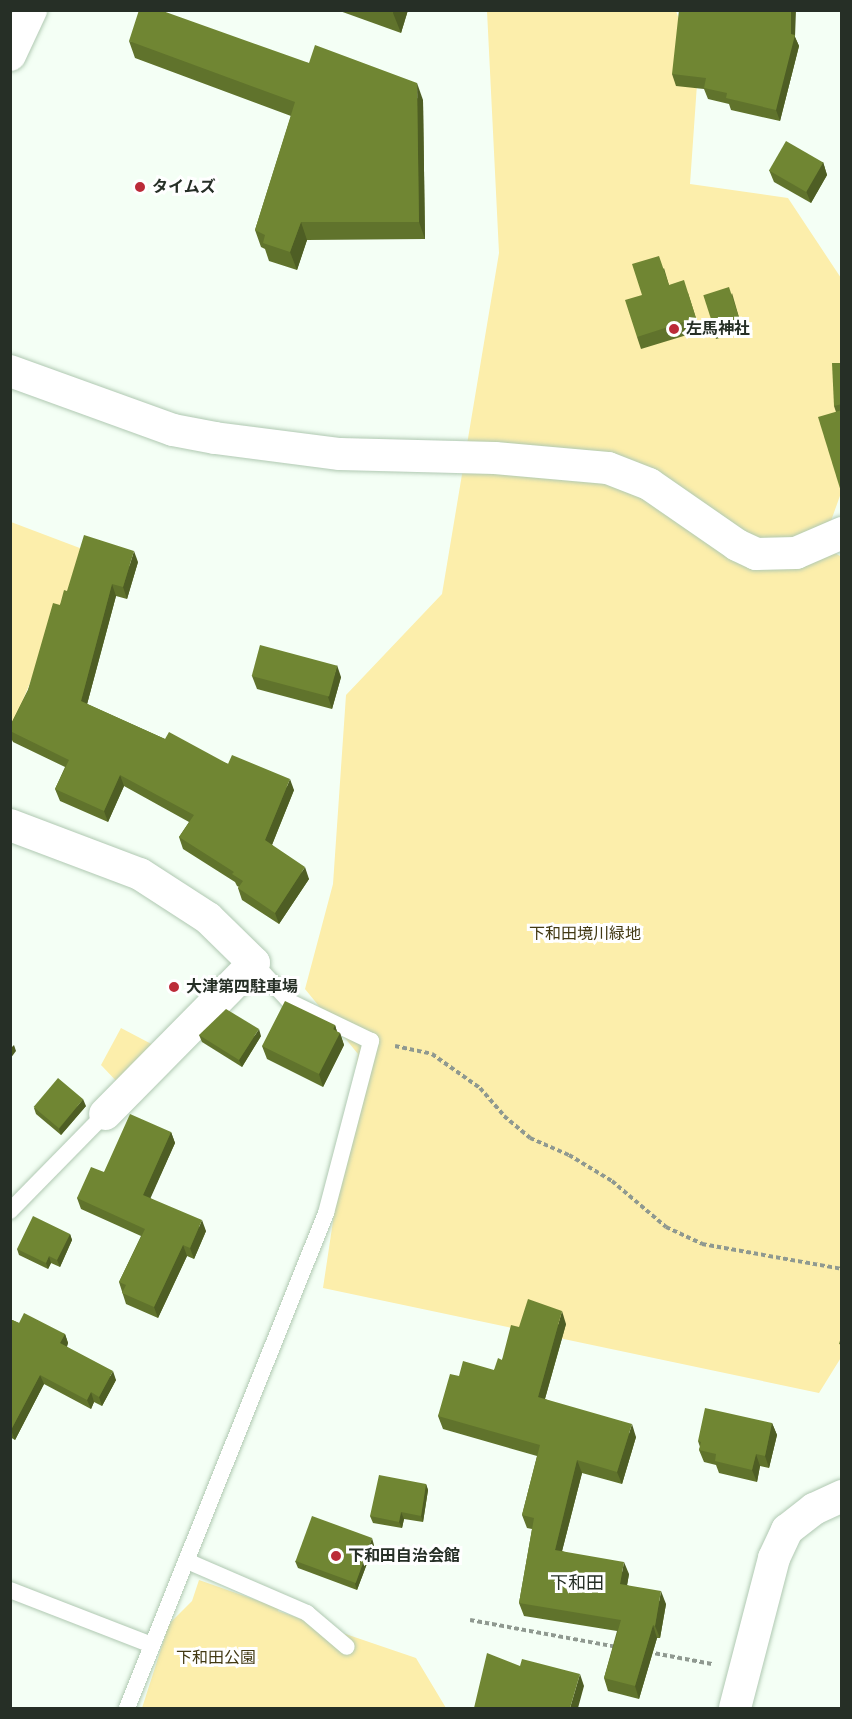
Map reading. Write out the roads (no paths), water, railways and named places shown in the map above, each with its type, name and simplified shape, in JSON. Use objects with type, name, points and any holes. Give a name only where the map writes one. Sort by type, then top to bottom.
[{"type":"street","points":[[10,55],[22,20]]},
{"type":"street","points":[[10,371],[173,430],[215,438],[340,454],[495,458],[608,468],[649,484],[737,544],[756,554],[796,553],[842,533]]},
{"type":"street","points":[[10,825],[140,874],[208,918],[254,963],[105,1114]]},
{"type":"street","points":[[735,1708],[774,1558],[787,1530],[814,1509],[842,1496]]},
{"type":"lane","points":[[127,1708],[326,1213],[371,1041],[290,1002],[254,963]]},
{"type":"lane","points":[[10,1211],[105,1114]]},
{"type":"lane","points":[[187,1561],[307,1613],[347,1647]]},
{"type":"lane","points":[[10,1590],[152,1645]]},
{"type":"place","name":"タイムズ","points":[[140,187]]},
{"type":"place","name":"左馬神社","points":[[674,329]]},
{"type":"place","name":"大津第四駐車場","points":[[174,987]]},
{"type":"place","name":"下和田自治会館","points":[[336,1556]]},
{"type":"district","name":"下和田","points":[[577,1583]]},
{"type":"park label","name":"下和田境川緑地","points":[[585,934]]},
{"type":"park label","name":"下和田公園","points":[[216,1658]]}]
